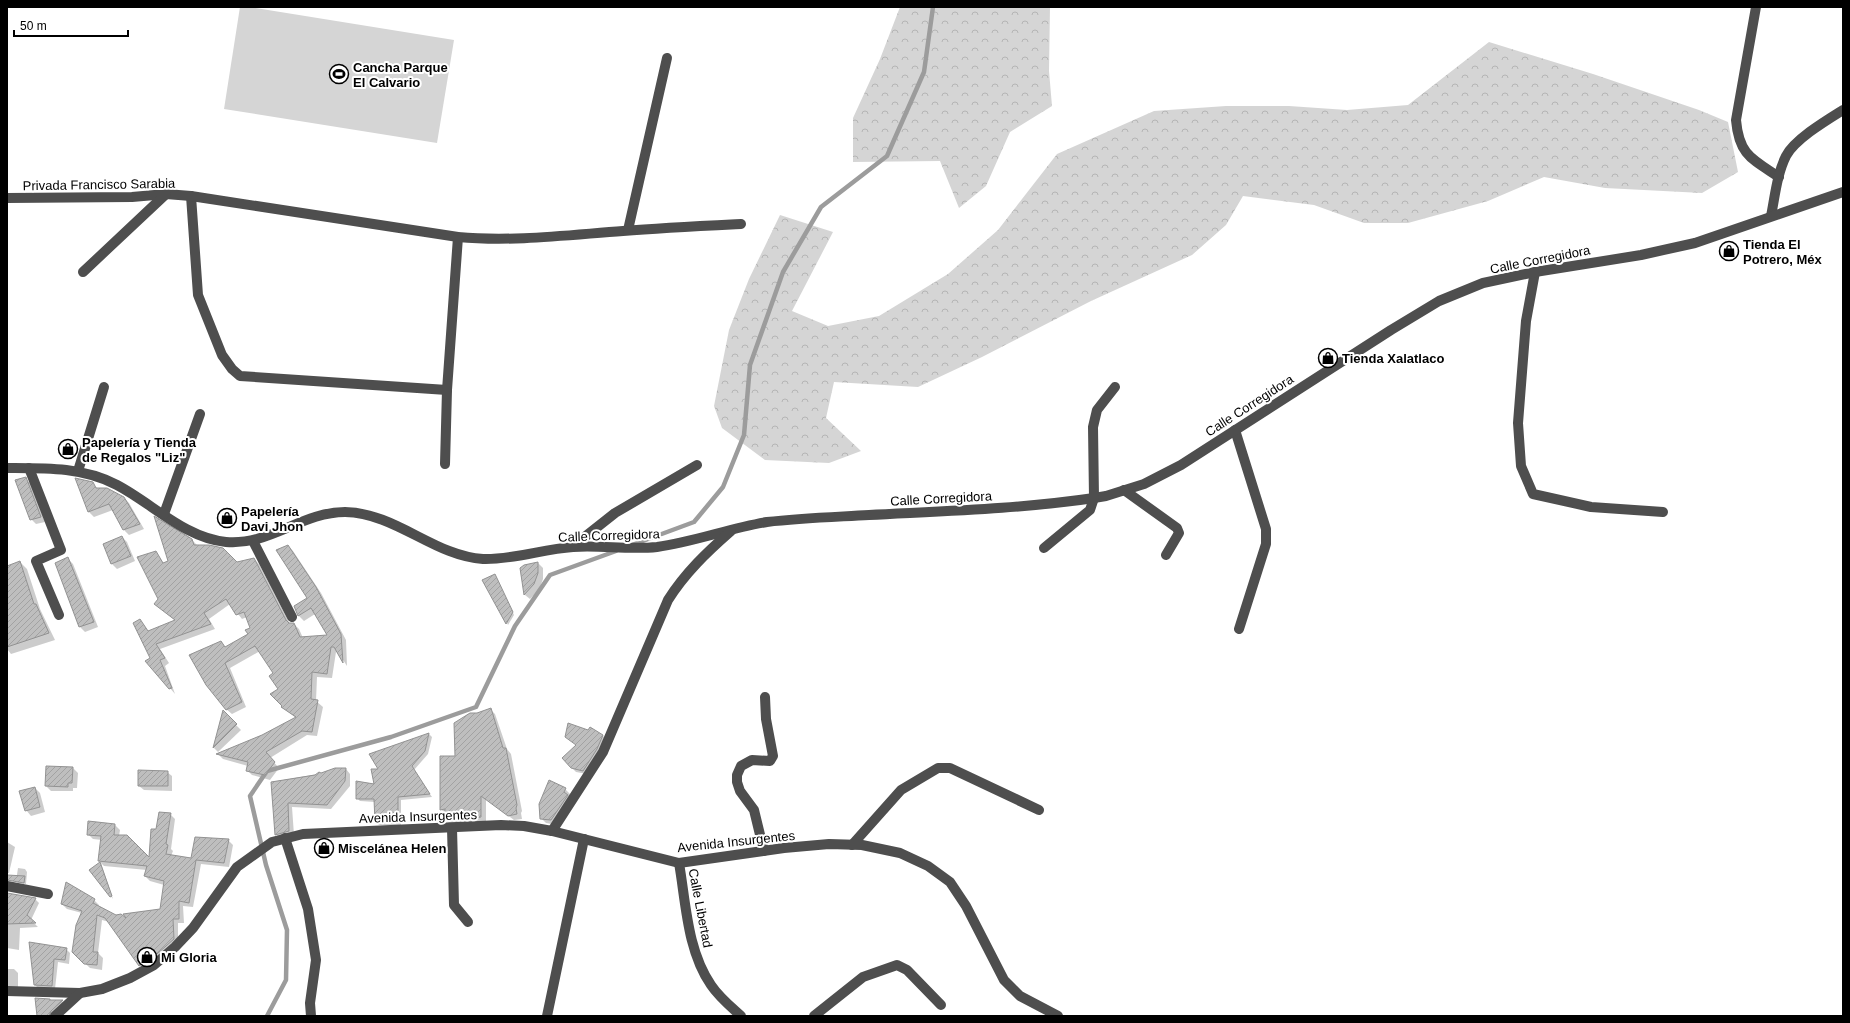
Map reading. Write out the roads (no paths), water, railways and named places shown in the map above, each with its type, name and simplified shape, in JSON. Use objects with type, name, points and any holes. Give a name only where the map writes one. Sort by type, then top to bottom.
[{"type":"street","points":[[1756,7],[1736,120],[1738,136],[1743,149],[1753,159],[1780,177]]},
{"type":"street","points":[[628,230],[667,58]]},
{"type":"street","points":[[1771,216],[1786,155],[1807,133],[1843,110]]},
{"type":"street","name":"Calle Corregidora","points":[[7,468],[53,468],[78,471],[100,477],[118,485],[205,538],[225,542],[245,543],[264,538],[303,521],[327,514],[345,512],[366,514],[384,520],[461,556],[485,559],[509,557],[572,547],[635,549],[681,543],[733,529],[804,518],[1017,507],[1094,498],[1144,484],[1181,465],[1391,330],[1439,301],[1483,283],[1535,272],[1641,255],[1695,243],[1843,192]]},
{"type":"street","points":[[83,272],[166,194]]},
{"type":"street","name":"Privada Francisco Sarabia","points":[[7,198],[132,197],[166,194],[191,196],[458,237],[516,240],[628,230],[742,224]]},
{"type":"street","points":[[191,196],[198,295],[222,355],[240,376],[447,390]]},
{"type":"street","points":[[445,464],[447,390],[458,237]]},
{"type":"street","points":[[1535,272],[1526,321],[1518,423],[1521,466],[1533,494],[1591,507],[1663,512]]},
{"type":"street","points":[[78,471],[104,388]]},
{"type":"street","points":[[1044,548],[1090,510],[1094,498],[1093,427],[1097,410],[1115,388]]},
{"type":"street","points":[[164,514],[200,414]]},
{"type":"street","points":[[1234,430],[1266,529],[1266,544],[1239,629]]},
{"type":"street","points":[[572,547],[615,514],[697,465]]},
{"type":"street","points":[[29,468],[61,550],[36,561],[59,615]]},
{"type":"street","points":[[1124,490],[1177,528],[1179,533],[1166,556]]},
{"type":"street","points":[[552,831],[604,752],[668,600],[690,568],[733,529]]},
{"type":"street","points":[[252,541],[292,617]]},
{"type":"street","points":[[764,851],[754,810],[740,791],[737,782],[737,775],[741,766],[752,760],[770,761],[773,756],[766,719],[765,697]]},
{"type":"street","points":[[852,845],[901,790],[938,768],[950,768],[1039,810]]},
{"type":"street","name":"Avenida Insurgentes","points":[[80,993],[102,989],[130,978],[154,965],[175,947],[193,928],[232,873],[249,857],[272,842],[304,834],[501,825],[524,826],[552,831],[679,863],[764,851],[829,844],[862,845],[900,853],[928,866],[950,882],[966,906],[992,960],[1004,980],[1020,996],[1058,1016]]},
{"type":"street","points":[[452,828],[454,905],[468,922]]},
{"type":"street","points":[[285,838],[308,909],[316,960],[310,1003],[311,1016]]},
{"type":"street","points":[[547,1016],[584,839]]},
{"type":"street","name":"Calle Libertad","points":[[679,863],[693,945],[701,967],[710,984],[722,1000],[741,1016]]},
{"type":"street","points":[[7,886],[48,894]]},
{"type":"street","points":[[814,1016],[863,978],[897,965],[907,970],[941,1005]]},
{"type":"street","points":[[7,991],[80,993]]},
{"type":"street","points":[[55,1016],[80,993]]},
{"type":"waterway","points":[[632,545],[694,522],[723,487],[744,435],[750,365],[783,272],[821,207],[887,156],[924,72],[933,7]]},
{"type":"waterway","points":[[267,1016],[286,980],[287,930],[266,865],[250,796],[267,771],[391,737],[476,707],[515,626],[550,575],[616,551]]},
{"type":"place","name":"Cancha Parque El Calvario","points":[[339,74]]},
{"type":"place","name":"Tienda El Potrero, Méx","points":[[1729,251]]},
{"type":"place","name":"Tienda Xalatlaco","points":[[1328,358]]},
{"type":"place","name":"Papelería y Tienda de Regalos \"Liz\"","points":[[68,449]]},
{"type":"place","name":"Papelería Davi Jhon","points":[[227,518]]},
{"type":"place","name":"Miscelánea Helen","points":[[324,848]]},
{"type":"place","name":"Mi Gloria","points":[[147,957]]}]
